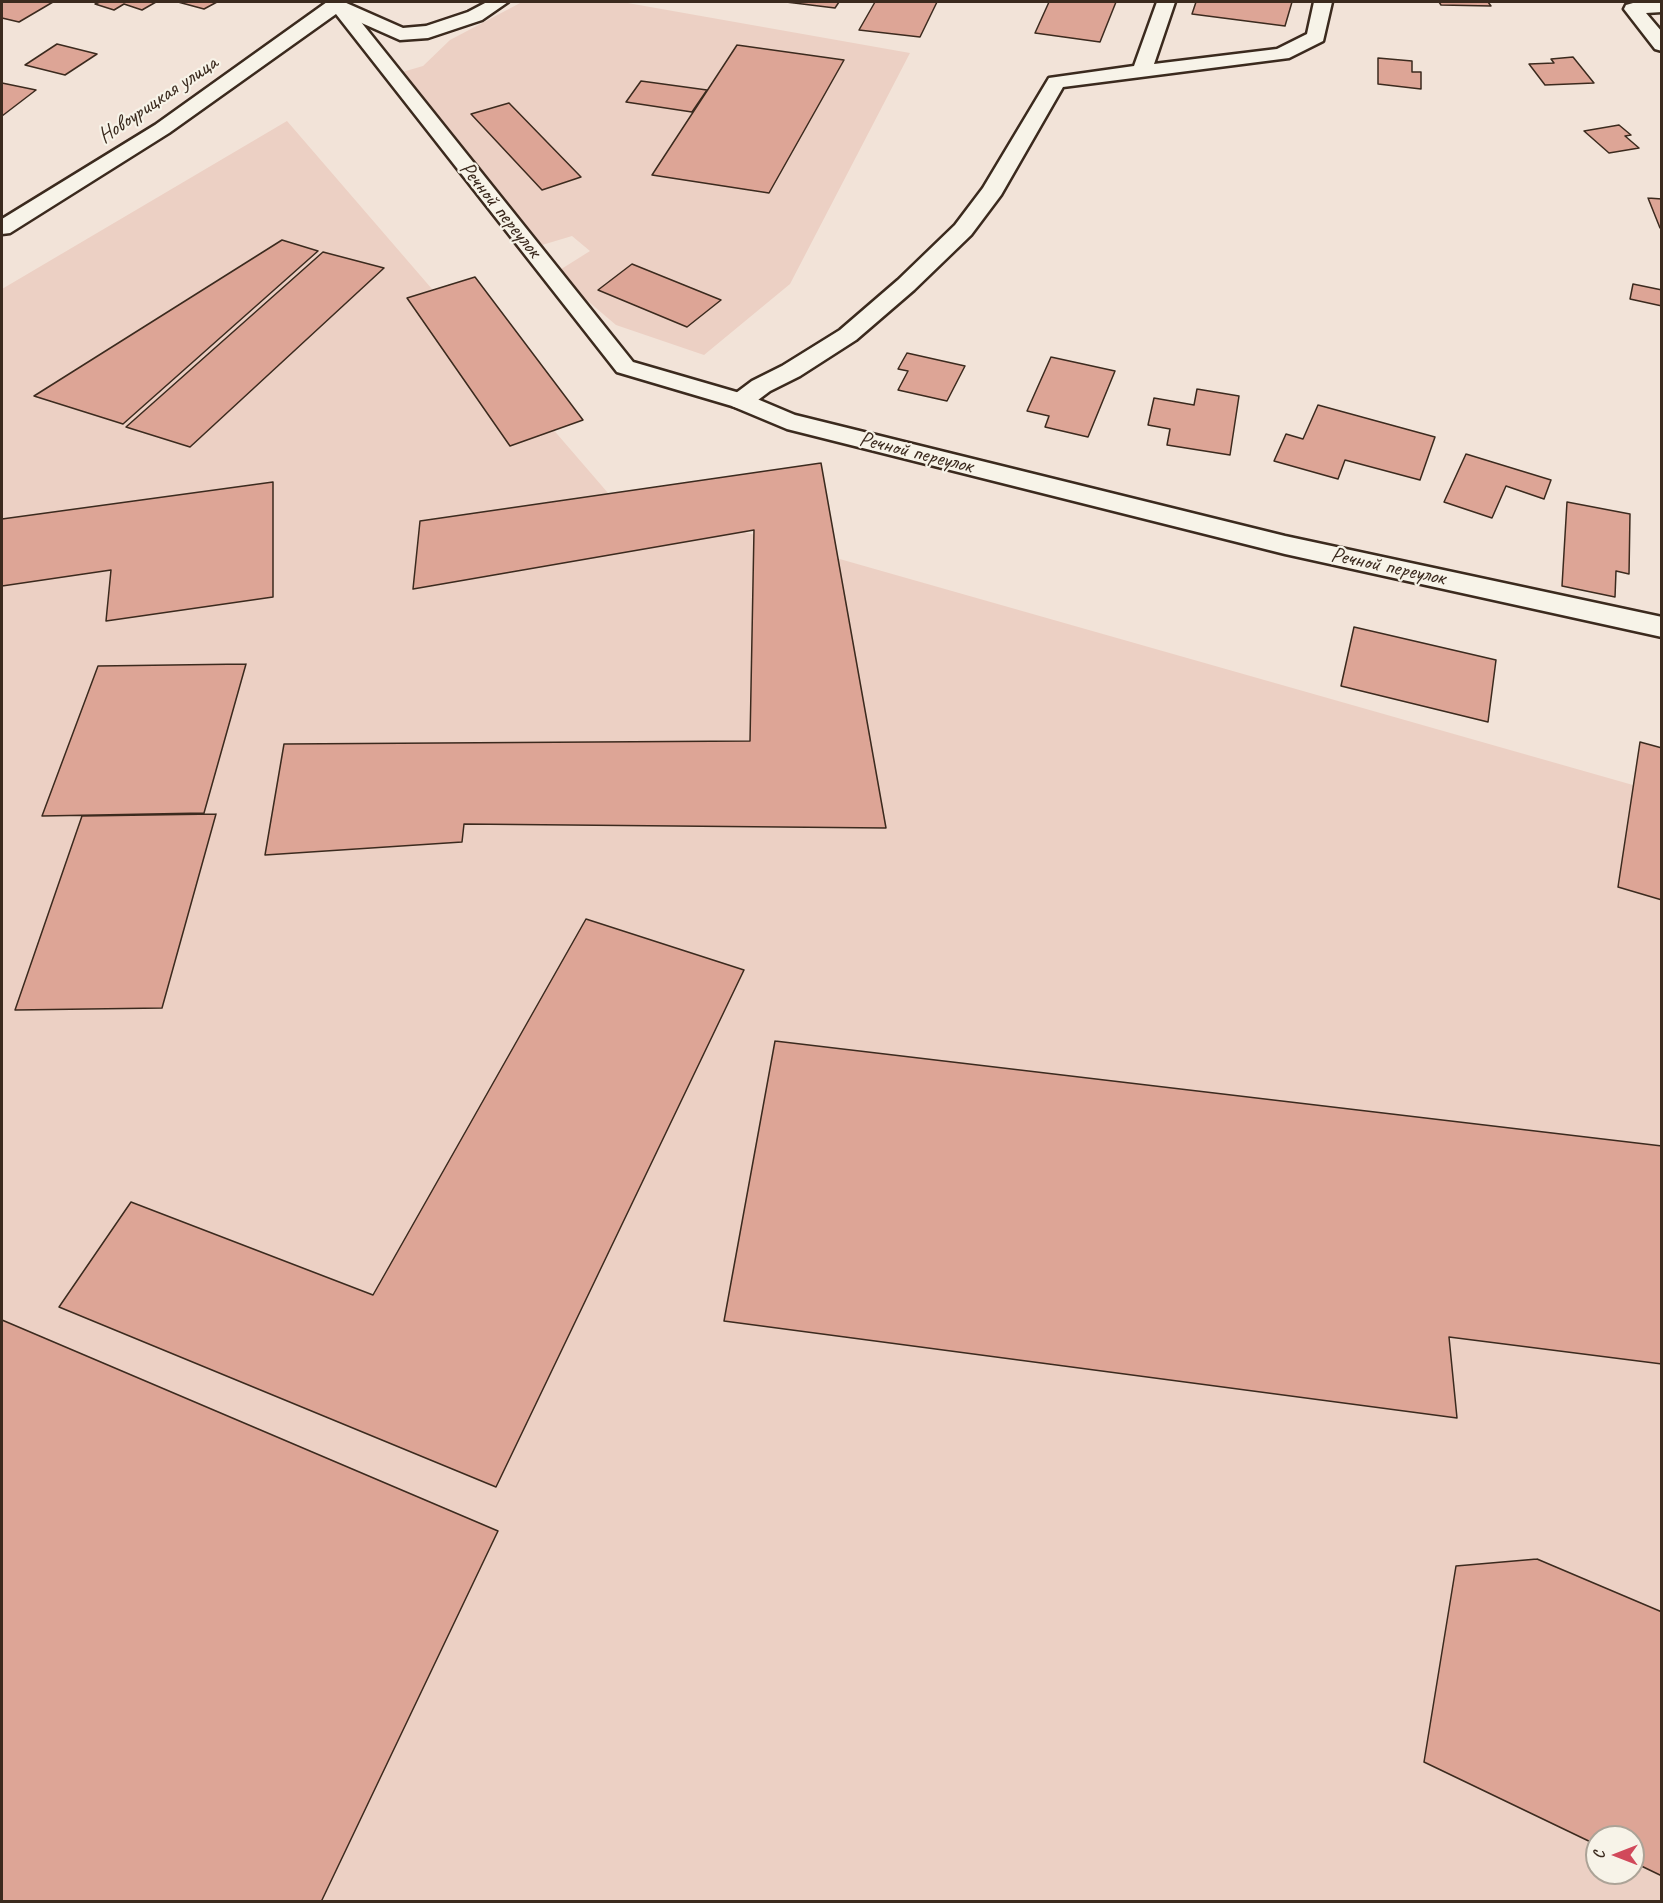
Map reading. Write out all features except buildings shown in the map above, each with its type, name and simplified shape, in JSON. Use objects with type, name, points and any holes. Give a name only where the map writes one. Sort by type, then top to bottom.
[{"type":"street","points":[[336,3],[400,34],[437,29],[475,16],[499,2]]},
{"type":"street","points":[[1142,72],[1166,2]]},
{"type":"street","points":[[741,401],[760,386],[791,371],[848,334],[906,285],[963,230],[993,190],[1056,82],[1282,54],[1316,37],[1323,2]]},
{"type":"street","name":"Новоурицкая улица","points":[[2,228],[162,129],[336,3]]},
{"type":"street","name":"Речной переулок","points":[[336,3],[625,367],[741,401],[787,421],[1285,545],[1662,627]]},
{"type":"street","points":[[1662,6],[1633,9],[1662,45]]},
{"type":"shaded area","points":[[522,2],[622,2],[910,53],[790,284],[704,355],[616,325],[555,273],[590,251],[572,236],[542,245],[399,73],[423,66],[450,40]]},
{"type":"shaded area","points":[[287,121],[608,493],[1661,793],[1661,1901],[2,1901],[2,289]]}]
